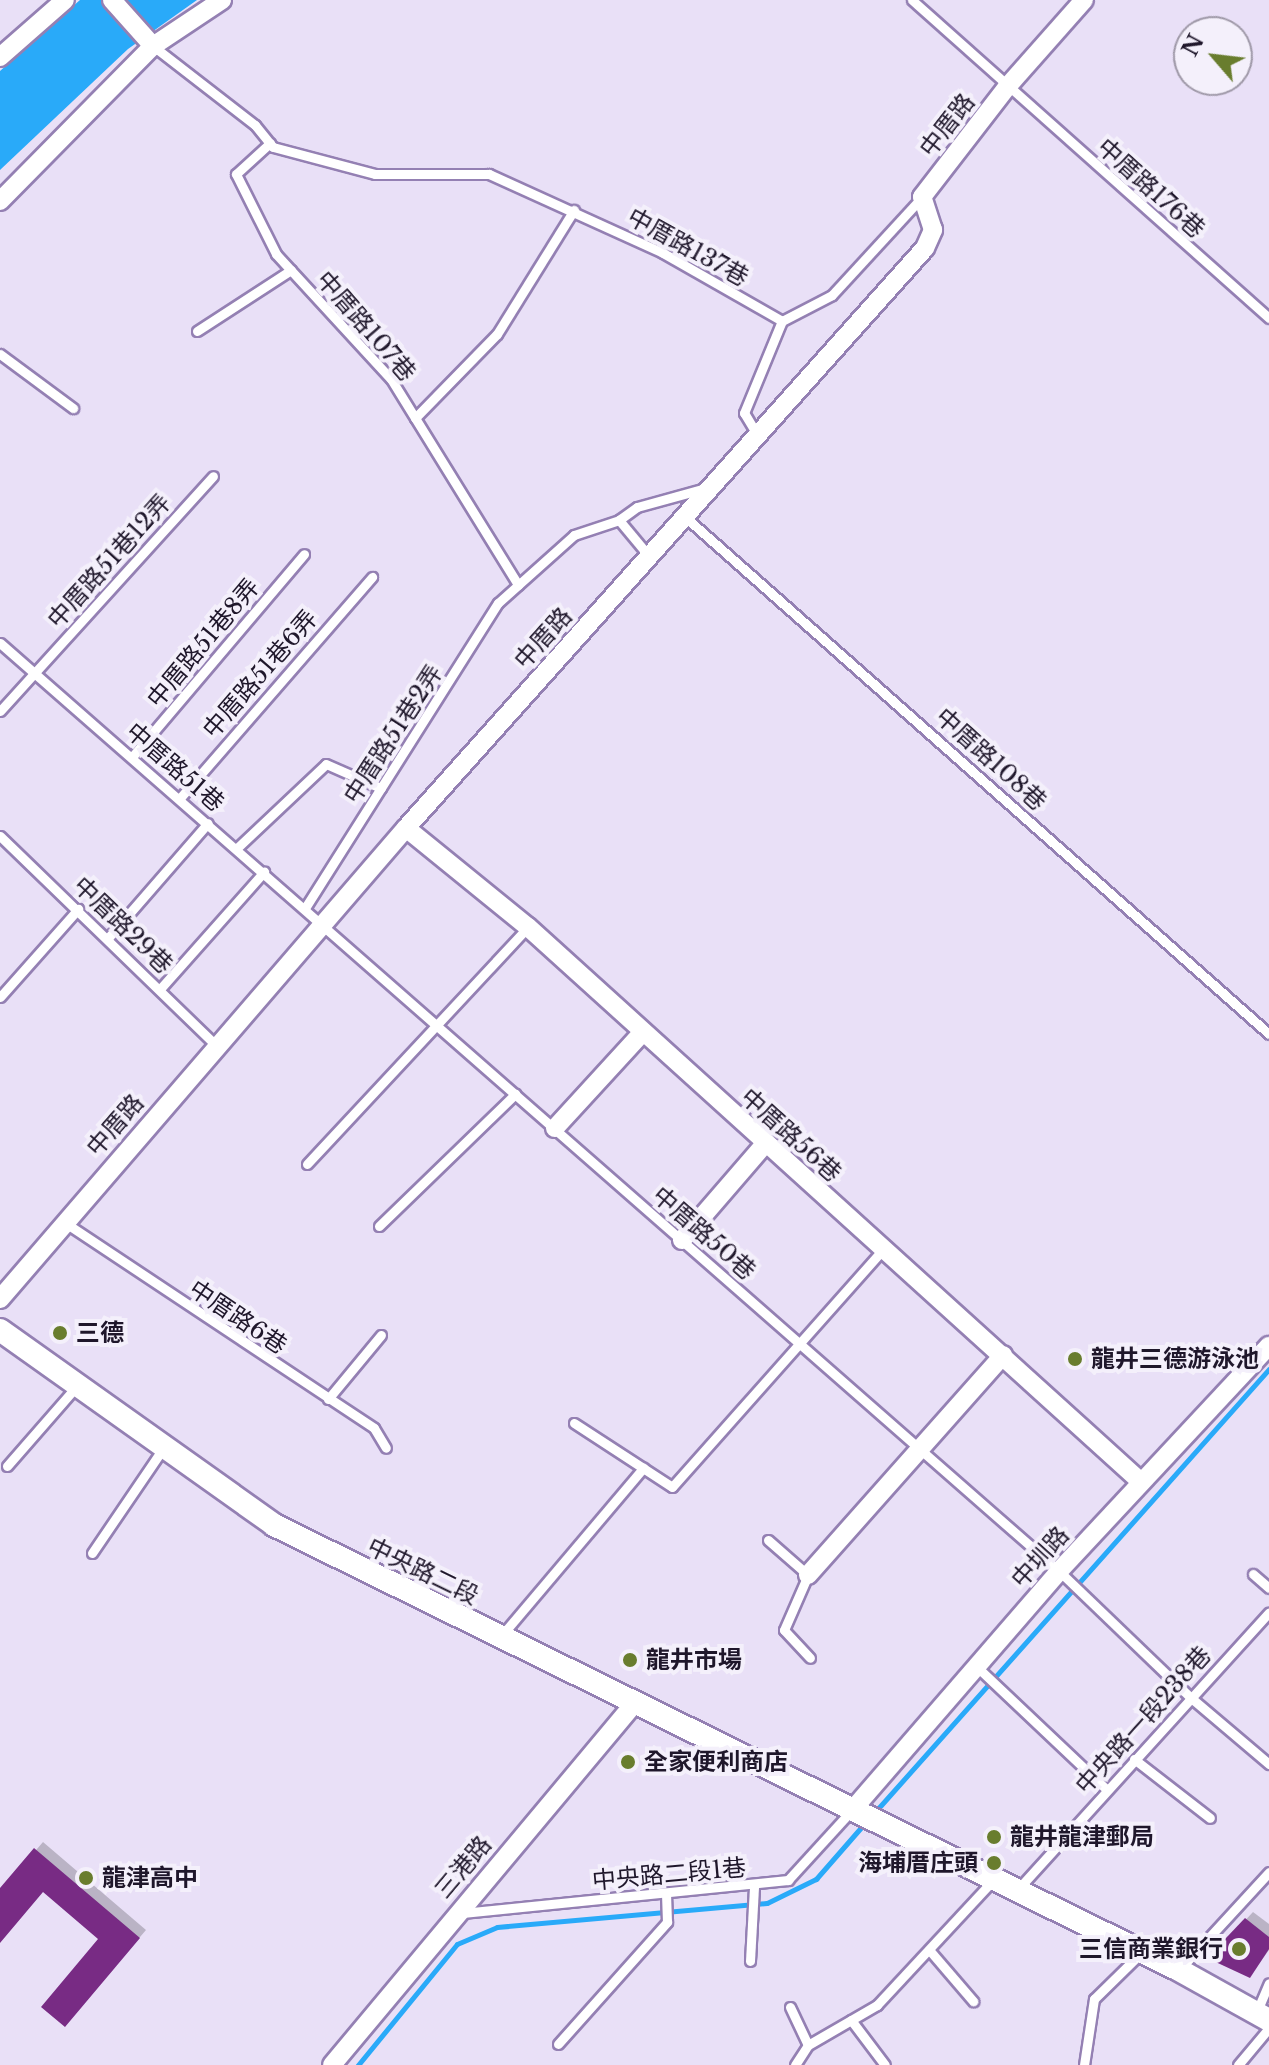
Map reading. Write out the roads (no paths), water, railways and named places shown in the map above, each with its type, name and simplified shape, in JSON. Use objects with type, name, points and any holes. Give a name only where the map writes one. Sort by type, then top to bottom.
[{"type":"street","points":[[0,57],[65,0]]},
{"type":"street","points":[[112,0],[153,46]]},
{"type":"street","points":[[0,201],[153,46],[222,0]]},
{"type":"street","name":"中厝路","points":[[0,1299],[406,828],[925,248],[933,230],[922,197],[1007,87],[1084,0]]},
{"type":"street","name":"中厝路56巷","points":[[406,828],[528,927],[764,1145],[1003,1355],[1140,1481]]},
{"type":"street","points":[[555,1128],[643,1032]]},
{"type":"street","points":[[682,1240],[764,1145]]},
{"type":"street","name":"中央路二段","points":[[0,1330],[162,1450],[274,1525],[1179,1970],[1265,2020]]},
{"type":"street","name":"中圳路","points":[[854,1808],[1059,1571],[1269,1346]]},
{"type":"street","points":[[808,1575],[922,1452],[1003,1355]]},
{"type":"street","name":"三港路","points":[[332,2065],[455,1913],[635,1703]]},
{"type":"lane","name":"中厝路176巷","points":[[912,0],[1269,318]]},
{"type":"lane","points":[[153,46],[255,125],[270,143]]},
{"type":"lane","name":"中厝路137巷","points":[[270,143],[375,174],[489,174],[663,253],[782,321]]},
{"type":"lane","name":"中厝路107巷","points":[[270,143],[236,174],[276,254],[391,379],[518,585]]},
{"type":"lane","points":[[759,436],[744,413],[782,321],[832,295],[922,197]]},
{"type":"lane","points":[[415,418],[497,334],[574,210]]},
{"type":"lane","points":[[197,331],[291,270]]},
{"type":"lane","points":[[0,354],[73,408]]},
{"type":"lane","name":"中厝路51巷12弄","points":[[35,672],[213,476]]},
{"type":"lane","name":"中厝路51巷2弄","points":[[305,908],[498,603],[574,535],[619,520],[637,507],[713,486]]},
{"type":"lane","name":"中厝路108巷","points":[[684,516],[1269,1034]]},
{"type":"lane","points":[[619,520],[649,556]]},
{"type":"lane","name":"中厝路51巷8弄","points":[[132,757],[304,554]]},
{"type":"lane","name":"中厝路51巷6弄","points":[[180,798],[372,577]]},
{"type":"lane","name":"中厝路51巷","points":[[0,643],[323,923]]},
{"type":"lane","points":[[0,711],[35,672]]},
{"type":"lane","points":[[237,848],[326,764],[381,788]]},
{"type":"lane","points":[[108,938],[208,823]]},
{"type":"lane","name":"中厝路29巷","points":[[0,836],[216,1045]]},
{"type":"lane","points":[[160,989],[264,872]]},
{"type":"lane","points":[[0,997],[78,909]]},
{"type":"lane","name":"中厝路50巷","points":[[323,923],[1059,1571],[1190,1697],[1269,1764]]},
{"type":"lane","points":[[307,1164],[436,1022],[528,927]]},
{"type":"lane","points":[[379,1226],[515,1094]]},
{"type":"lane","name":"中厝路6巷","points":[[64,1222],[374,1428],[386,1448]]},
{"type":"lane","points":[[574,1423],[672,1487],[883,1249]]},
{"type":"lane","points":[[328,1399],[381,1335]]},
{"type":"lane","points":[[7,1466],[76,1387]]},
{"type":"lane","points":[[92,1553],[162,1450]]},
{"type":"lane","points":[[500,1637],[643,1468]]},
{"type":"lane","points":[[768,1540],[808,1575],[784,1630],[810,1658]]},
{"type":"lane","points":[[1253,1574],[1269,1588]]},
{"type":"lane","name":"中央路一段238巷","points":[[1016,1891],[1269,1612]]},
{"type":"lane","points":[[976,1666],[1106,1789]]},
{"type":"lane","points":[[1134,1759],[1210,1818]]},
{"type":"lane","name":"中央路二段1巷","points":[[455,1913],[754,1886],[788,1880],[854,1808]]},
{"type":"lane","points":[[1179,1970],[1269,1872]]},
{"type":"lane","points":[[795,2065],[808,2045],[877,2005],[931,1952],[993,1880]]},
{"type":"lane","points":[[750,1961],[754,1886]]},
{"type":"lane","points":[[558,2044],[667,1922],[666,1894]]},
{"type":"lane","points":[[931,1952],[973,2001]]},
{"type":"lane","points":[[1084,2065],[1094,1999],[1141,1953]]},
{"type":"lane","points":[[1238,2065],[1265,2020],[1269,1983]]},
{"type":"lane","points":[[790,2007],[808,2045]]},
{"type":"lane","points":[[851,2020],[885,2065]]},
{"type":"water","points":[[80,0],[197,0],[128,49],[0,170],[0,71]]},
{"type":"waterway","points":[[874,1813],[1269,1369]]},
{"type":"waterway","points":[[358,2065],[457,1944],[497,1927],[767,1903],[816,1879],[864,1824]]},
{"type":"place","name":"三德","points":[[60,1333]]},
{"type":"place","name":"龍井三德游泳池","points":[[1075,1359]]},
{"type":"place","name":"龍井市場","points":[[630,1660]]},
{"type":"place","name":"全家便利商店","points":[[628,1762]]},
{"type":"place","name":"龍井龍津郵局","points":[[994,1837]]},
{"type":"place","name":"海埔厝庄頭","points":[[994,1863]]},
{"type":"place","name":"龍津高中","points":[[86,1878]]},
{"type":"place","name":"三信商業銀行","points":[[1239,1949]]}]
